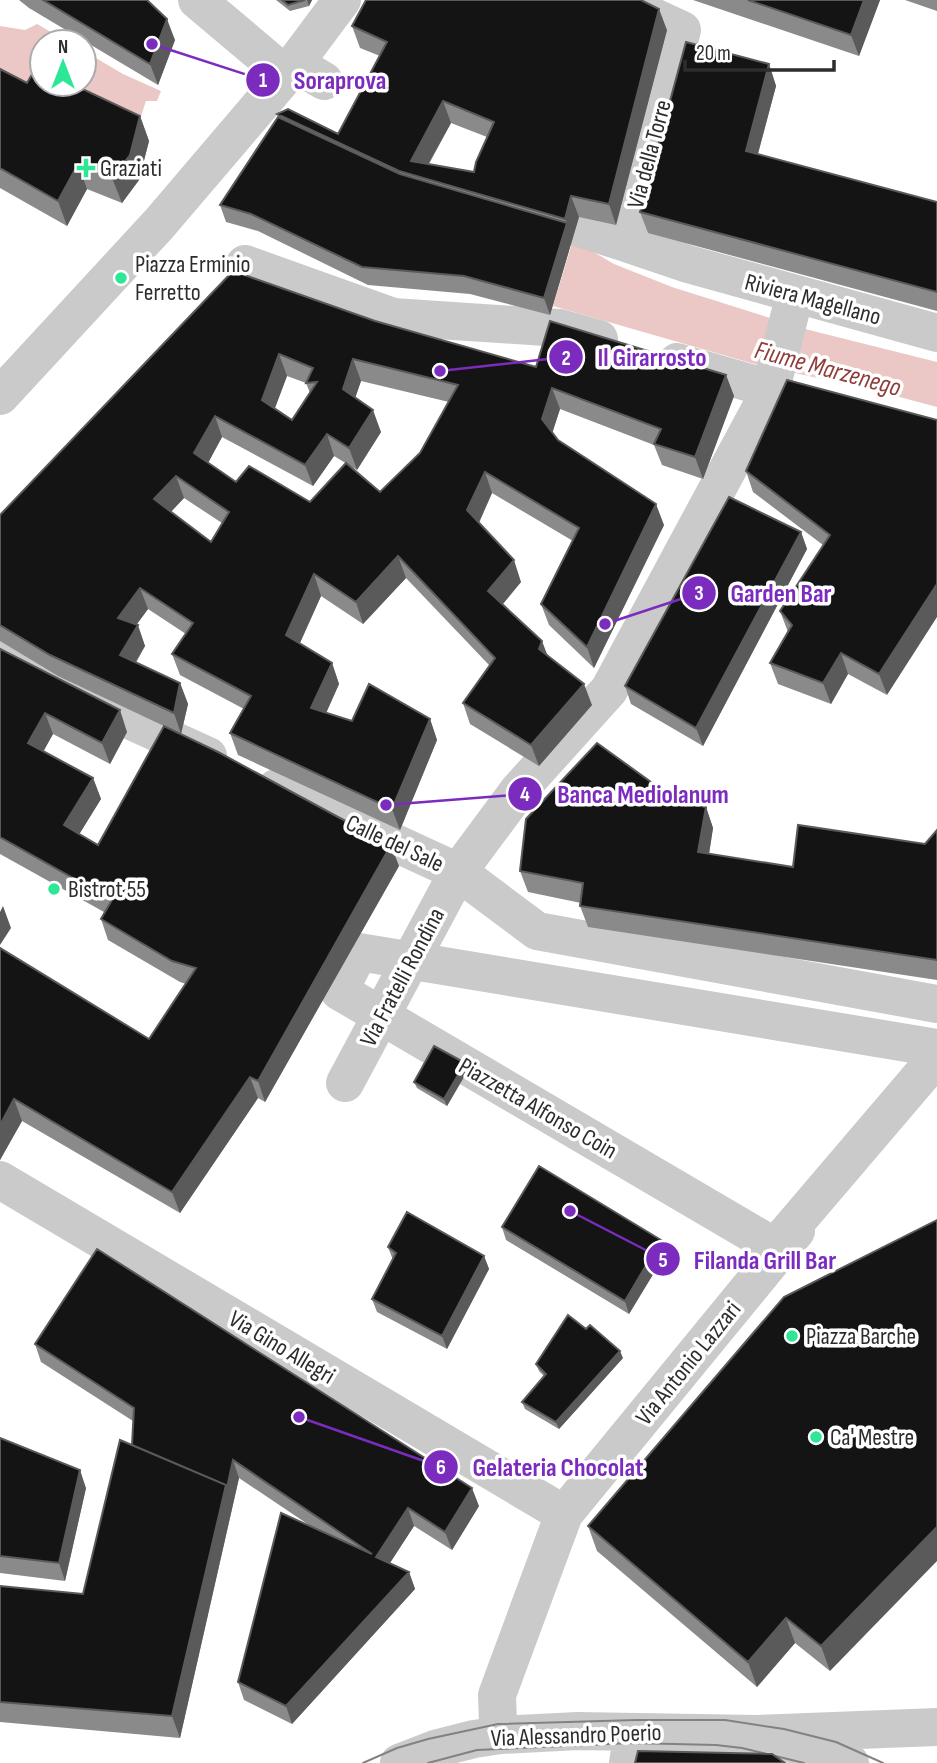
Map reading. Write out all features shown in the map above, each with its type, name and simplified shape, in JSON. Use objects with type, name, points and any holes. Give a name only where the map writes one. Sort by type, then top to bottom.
[{"type":"street","points":[[197,0],[301,73]]},
{"type":"street","points":[[0,396],[301,73],[342,0]]},
{"type":"street","name":"Via della Torre","points":[[617,0],[682,30],[626,243],[688,264]]},
{"type":"street","points":[[576,227],[626,243]]},
{"type":"street","points":[[245,264],[393,317],[560,328],[633,349],[773,381],[792,306]]},
{"type":"street","name":"Riviera Magellano","points":[[688,264],[792,306],[937,333]]},
{"type":"street","name":"Calle del Sale","points":[[0,654],[83,699],[458,872],[518,791],[609,690],[773,381]]},
{"type":"street","points":[[458,872],[537,931],[937,1004]]},
{"type":"street","name":"Via Fratelli Rondina","points":[[345,1083],[458,872]]},
{"type":"street","name":"Piazzetta Alfonso Coin","points":[[937,1048],[359,952],[339,991],[775,1247],[937,1057]]},
{"type":"street","name":"Via Antonio Lazzari","points":[[500,1735],[497,1695],[564,1514],[801,1225],[937,1068]]},
{"type":"street","name":"Via Gino Allegri","points":[[0,1180],[564,1514]]},
{"type":"street","points":[[757,1734],[937,1727]]},
{"type":"street","name":"Via Alessandro Poerio","points":[[399,1763],[474,1738],[500,1735],[578,1731],[631,1747],[757,1734]]},
{"type":"street","points":[[757,1734],[850,1763]]},
{"type":"water","points":[[0,26],[28,28],[28,98],[98,98],[98,59],[161,91],[157,101],[146,101],[135,134],[0,89]]},
{"type":"water","name":"Fiume Marzenego","points":[[573,240],[614,264],[672,287],[805,329],[937,362],[937,407],[758,365],[553,306]]},
{"type":"building","points":[[43,0],[147,0],[167,19],[150,64],[98,33],[98,28],[90,28]]},
{"type":"building","points":[[282,0],[305,0],[288,5]]},
{"type":"building","points":[[366,0],[641,0],[659,9],[609,204],[571,196],[565,219],[399,171],[277,114],[288,109],[338,134],[387,42],[352,26]],"holes":[[[443,101],[494,122],[474,172],[411,161]]]},
{"type":"building","points":[[748,0],[864,0],[851,35]]},
{"type":"building","points":[[686,42],[769,64],[746,151],[937,202],[937,292],[640,212]]},
{"type":"building","points":[[0,69],[27,83],[28,98],[98,96],[140,116],[130,155],[112,178],[78,164],[58,201],[0,168]]},
{"type":"building","points":[[278,117],[400,174],[567,223],[544,298],[464,276],[362,267],[251,214],[220,205]]},
{"type":"building","points":[[233,271],[375,321],[536,367],[550,321],[726,375],[695,457],[654,444],[661,429],[552,388],[542,419],[558,440],[656,504],[587,647],[541,604],[579,528],[485,472],[467,510],[514,560],[488,591],[542,641],[539,649],[584,684],[531,745],[463,703],[495,658],[398,556],[356,602],[314,574],[286,635],[332,663],[311,708],[352,721],[369,684],[430,719],[392,809],[230,733],[251,696],[172,654],[193,623],[140,588],[118,618],[138,625],[120,655],[180,683],[174,713],[50,655],[0,625],[0,515]],"holes":[[[279,354],[313,368],[306,383],[317,382],[292,420],[262,400]],[[353,359],[458,385],[420,453],[380,492],[346,463],[310,502],[249,466],[236,482],[194,453],[215,416],[305,465],[327,434],[349,448],[373,410],[343,389]],[[176,476],[229,512],[211,542],[154,499]]]},
{"type":"building","points":[[787,380],[937,420],[937,584],[879,674],[841,653],[823,683],[770,663],[792,625],[780,611],[830,535],[746,471]]},
{"type":"building","points":[[729,497],[801,532],[696,728],[625,686]]},
{"type":"building","points":[[0,649],[120,710],[102,743],[45,713],[28,743],[93,778],[64,825],[98,845],[164,726],[391,845],[258,1081],[250,1077],[172,1192],[14,1099],[0,1125],[0,948],[149,1039],[196,968],[172,961],[101,919],[112,900],[0,837]]},
{"type":"building","points":[[597,743],[655,785],[652,798],[706,807],[698,852],[793,867],[798,825],[925,844],[937,830],[937,960],[580,906],[583,883],[520,871],[526,819]]},
{"type":"building","points":[[434,1046],[465,1063],[444,1099],[414,1082]]},
{"type":"building","points":[[539,1166],[661,1240],[625,1301],[502,1227]]},
{"type":"building","points":[[407,1212],[484,1256],[442,1336],[372,1299],[396,1253],[388,1247]]},
{"type":"building","name":"Ca' Mestre","points":[[937,1220],[937,1527],[821,1646],[786,1618],[748,1662],[588,1526],[784,1297]]},
{"type":"building","points":[[97,1249],[472,1488],[445,1532],[408,1508],[376,1557],[409,1572],[286,1706],[238,1682],[281,1513],[372,1554],[233,1460],[227,1488],[226,1485],[132,1445],[134,1408],[35,1344]]},
{"type":"building","points":[[568,1315],[586,1329],[590,1325],[620,1351],[556,1422],[522,1402],[546,1374],[536,1364]]},
{"type":"building","points":[[0,1438],[80,1470],[59,1563],[0,1556]]},
{"type":"building","points":[[120,1440],[226,1485],[172,1716],[0,1702],[0,1586],[83,1594]]},
{"type":"building","points":[[638,1751],[772,1754],[785,1763],[635,1763]]},
{"type":"tram line","points":[[363,1763],[397,1748],[428,1739],[498,1724],[636,1720],[725,1720],[784,1729],[836,1742],[883,1763]]},
{"type":"tram line","points":[[428,1763],[477,1750],[631,1743],[742,1748],[804,1763]]},
{"type":"place","name":"Soraprova","points":[[152,44]]},
{"type":"place","name":"Graziati","points":[[86,168]]},
{"type":"place","name":"Piazza Erminio Ferretto","points":[[121,278]]},
{"type":"place","name":"Il Girarrosto","points":[[440,371]]},
{"type":"place","name":"Garden Bar","points":[[605,624]]},
{"type":"place","name":"Banca Mediolanum","points":[[386,805]]},
{"type":"place","name":"Bistrot 55","points":[[54,889]]},
{"type":"place","name":"Filanda Grill Bar","points":[[570,1211]]},
{"type":"place","name":"Piazza Barche","points":[[792,1336]]},
{"type":"place","name":"Gelateria Chocolat","points":[[299,1417]]},
{"type":"place","name":"Ca' Mestre","points":[[816,1437]]}]
